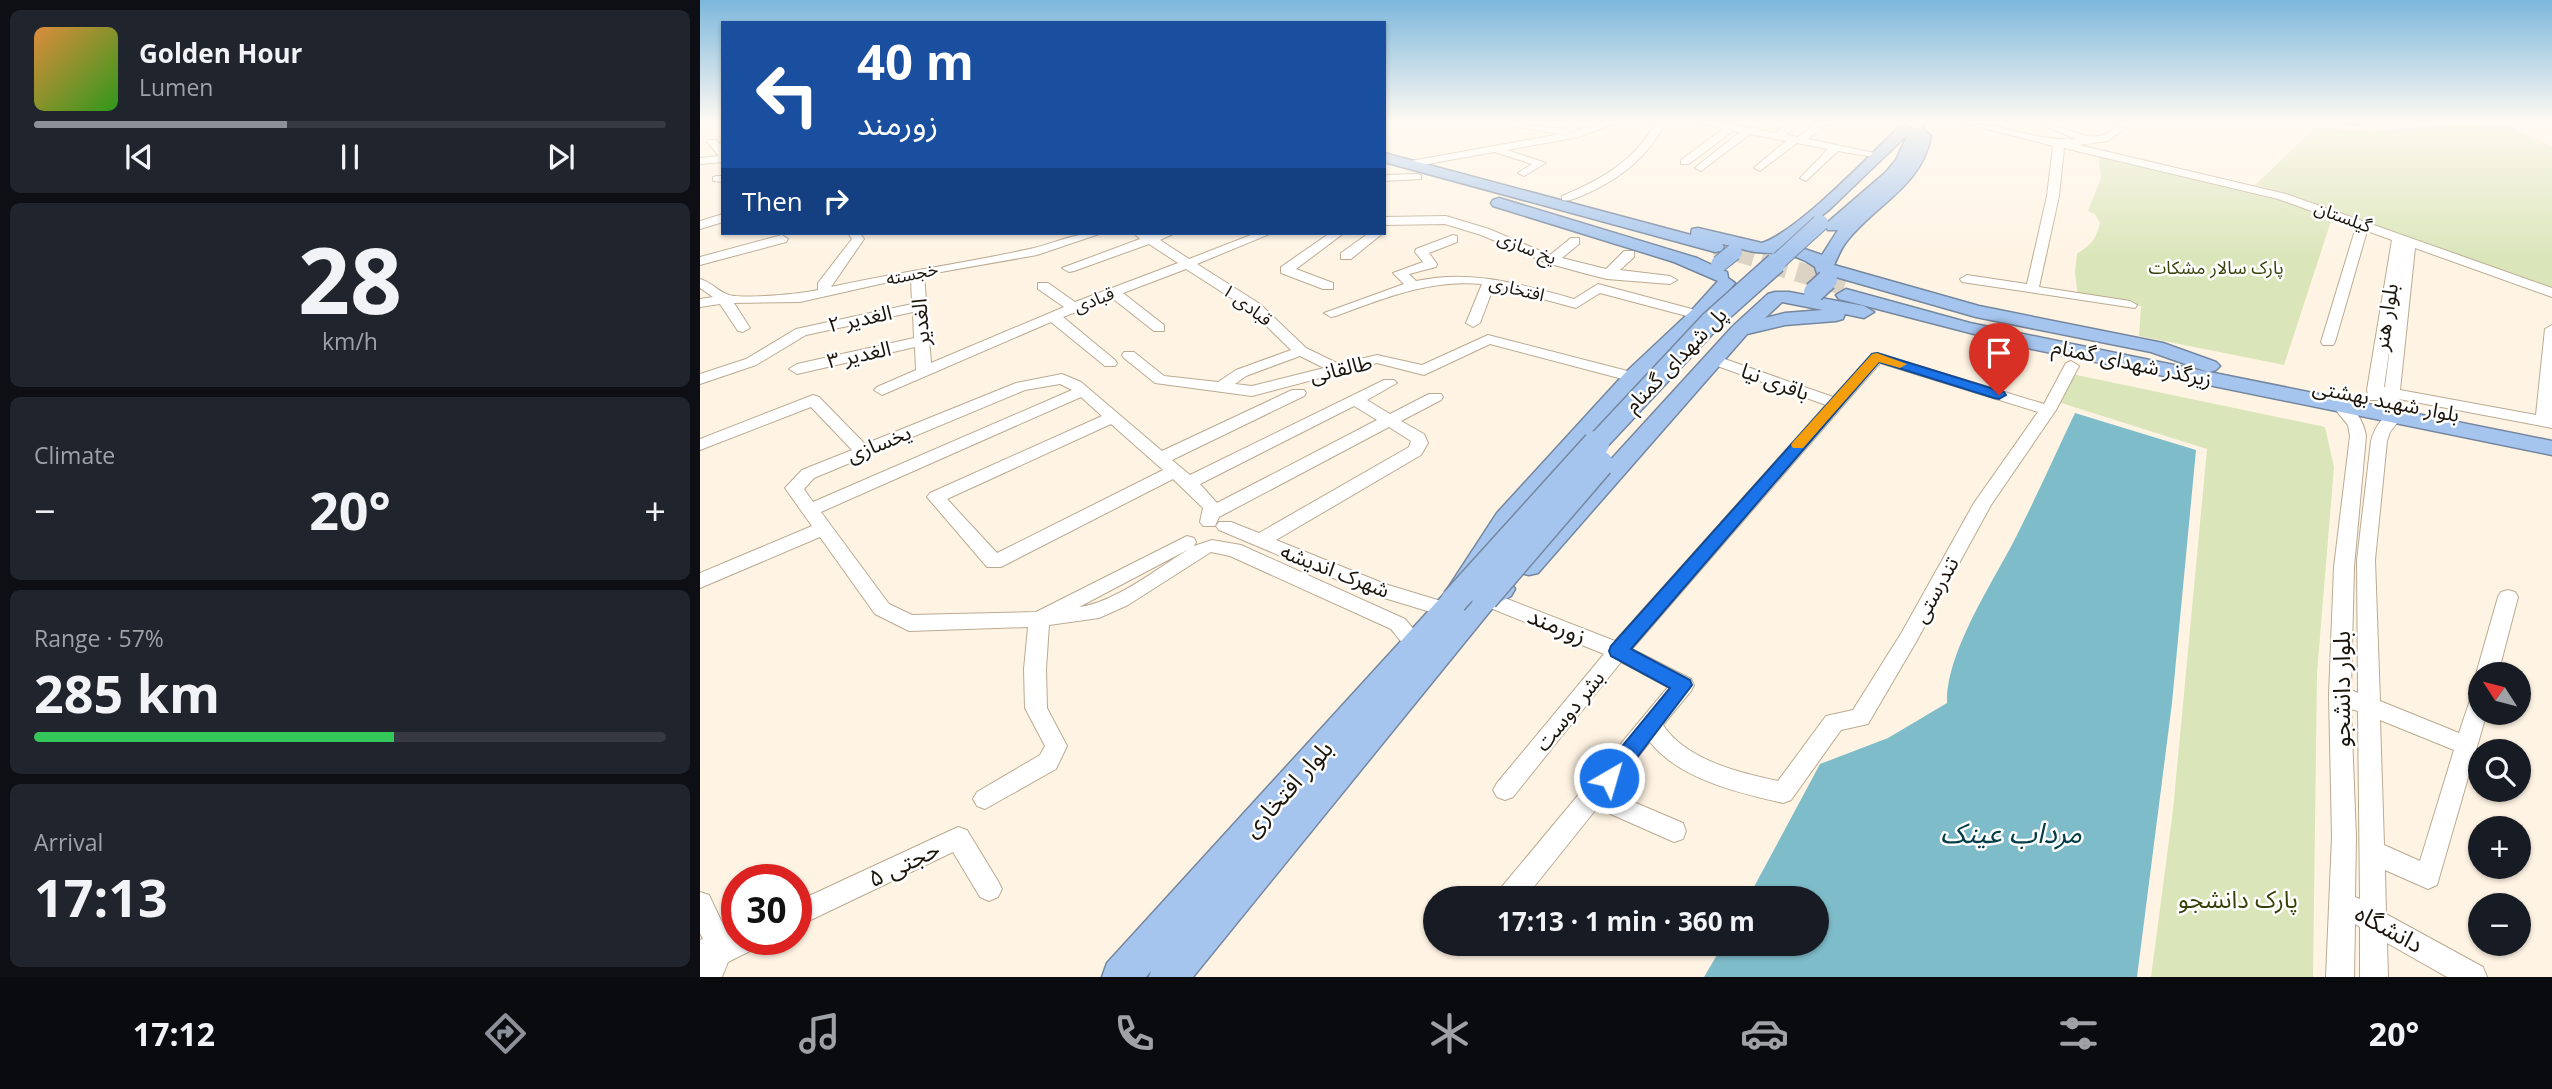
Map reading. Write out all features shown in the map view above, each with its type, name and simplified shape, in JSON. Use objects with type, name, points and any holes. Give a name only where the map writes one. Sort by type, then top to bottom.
[{"type":"highway","points":[[1395,168],[1476,187],[1809,255],[1823,277],[2156,348],[2220,369]]},
{"type":"highway","points":[[1476,187],[1537,218],[1684,260],[1721,263],[1765,246],[1800,227],[1865,168]]},
{"type":"highway","name":"پل شهدای گمنام","points":[[1462,603],[1599,465],[1725,327],[1898,168]]},
{"type":"highway","points":[[1462,603],[1522,573],[1740,330],[1782,298],[1823,277],[1840,238],[1903,178],[1909,168]]},
{"type":"highway","points":[[1476,187],[1551,213],[1640,234],[1721,263]]},
{"type":"highway","points":[[1568,204],[1721,263],[1746,293],[1870,314],[2071,366],[2146,378],[2255,389]]},
{"type":"highway","points":[[1800,227],[1840,238]]},
{"type":"highway","points":[[1462,603],[1506,519],[1640,371],[1698,315],[1721,263]]},
{"type":"highway","name":"زیرگذر شهدای گمنام","points":[[2220,369],[2016,330],[1850,291],[1966,328],[2255,389]]},
{"type":"highway","points":[[1698,315],[1714,313],[1731,317],[1740,325],[1740,330]]},
{"type":"highway","points":[[1740,330],[1785,320],[1870,314]]},
{"type":"highway","points":[[1640,371],[1665,363],[1684,368],[1692,375],[1692,384]]},
{"type":"highway","name":"بلوار شهید بهشتی","points":[[2220,369],[2550,430]]},
{"type":"highway","name":"بلوار شهید بهشتی","points":[[2255,389],[2342,408],[2385,400],[2434,425],[2552,448]]},
{"type":"highway","points":[[2434,425],[2550,430]]},
{"type":"highway","name":"بلوار افتخاری","points":[[1121,977],[1416,645],[1462,603]]},
{"type":"highway","name":"بلوار افتخاری","points":[[1168,977],[1462,603]]},
{"type":"street","points":[[1524,173],[1533,168]]},
{"type":"street","points":[[1568,204],[1626,168]]},
{"type":"street","points":[[1806,178],[1815,168]]},
{"type":"street","points":[[2032,290],[2053,196],[2056,168]]},
{"type":"street","name":"گیلستان","points":[[2160,168],[2282,196],[2552,293]]},
{"type":"street","points":[[700,225],[721,219]]},
{"type":"street","name":"یخ سازی","points":[[1387,223],[1446,220],[1485,232],[1552,260],[1607,275],[1670,280]]},
{"type":"street","points":[[2328,342],[2362,224]]},
{"type":"street","points":[[824,293],[825,283],[858,239],[855,235]]},
{"type":"street","points":[[1050,235],[1061,245]]},
{"type":"street","name":"خجسته","points":[[700,303],[725,299],[787,299],[824,293],[1061,245],[1090,235]]},
{"type":"street","name":"قبادی","points":[[882,390],[1053,316],[1261,235]]},
{"type":"street","points":[[1328,286],[1286,270],[1335,235]]},
{"type":"street","points":[[1346,256],[1374,235]]},
{"type":"street","points":[[1069,268],[1145,236]]},
{"type":"street","name":"قبادی ۱","points":[[1145,236],[1255,307],[1301,351],[1337,369]]},
{"type":"street","points":[[700,261],[782,239]]},
{"type":"street","points":[[1414,286],[1400,273],[1431,264],[1421,252],[1453,239]]},
{"type":"street","name":"بلوار هنر","points":[[2385,400],[2404,239]]},
{"type":"street","points":[[1552,260],[1575,241]]},
{"type":"street","points":[[1607,275],[1629,254]]},
{"type":"street","name":"الغدیر","points":[[918,272],[924,372]]},
{"type":"street","name":"افتخاری","points":[[1331,313],[1414,286],[1437,281],[1472,279],[1576,304],[1598,288],[1698,315]]},
{"type":"street","points":[[1967,279],[2130,305]]},
{"type":"street","points":[[1473,323],[1489,282]]},
{"type":"street","points":[[700,283],[713,288],[725,299],[743,328]]},
{"type":"street","points":[[1043,286],[1074,308]]},
{"type":"street","points":[[1113,292],[1159,328]]},
{"type":"street","name":"الغدیر ۲","points":[[700,379],[751,362],[801,332],[920,306]]},
{"type":"street","points":[[1053,316],[1110,362]]},
{"type":"street","points":[[2550,430],[2552,328]]},
{"type":"street","name":"طالقانی","points":[[1129,355],[1160,380],[1252,391],[1377,359],[1424,370],[1488,339],[1640,371]]},
{"type":"street","name":"الغدیر ۳","points":[[797,369],[922,341]]},
{"type":"street","points":[[1222,387],[1241,373],[1301,351]]},
{"type":"street","name":"بشر دوست","points":[[1506,790],[1618,651],[1877,357],[2048,410]]},
{"type":"street","name":"باقری نیا","points":[[1714,360],[1835,403]]},
{"type":"street","name":"تندرستی","points":[[1651,725],[1662,742],[1711,771],[1747,785],[1783,793],[1834,722],[1860,718],[1903,648],[1983,503],[2048,410],[2071,366]]},
{"type":"street","name":"یخسازی","points":[[1039,619],[909,623],[882,609],[794,488],[808,474],[1021,386],[1062,379],[1082,391],[1174,471],[1212,508],[1215,521]]},
{"type":"street","points":[[1174,471],[1355,400],[1389,383]]},
{"type":"street","points":[[810,510],[1082,391]]},
{"type":"street","points":[[1112,416],[936,497],[994,562],[1174,471],[1298,393]]},
{"type":"street","points":[[1202,545],[1191,530],[1215,521],[1435,397]]},
{"type":"street","points":[[700,445],[813,400],[862,451]]},
{"type":"street","points":[[1260,541],[1415,450],[1420,443],[1418,438],[1355,400]]},
{"type":"street","name":"بلوار دانشجو","points":[[2374,977],[2374,853],[2366,573],[2385,400]]},
{"type":"street","points":[[2342,408],[2356,424],[2358,436],[2371,435],[2379,441]]},
{"type":"street","name":"بلوار دانشجو","points":[[2340,977],[2344,837],[2340,695],[2344,567],[2358,436]]},
{"type":"street","points":[[985,799],[1048,762],[1056,746],[1036,708],[1035,669],[1039,619],[1226,534],[1215,521]]},
{"type":"street","name":"شهرک اندیشه","points":[[1215,521],[1378,589],[1462,603]]},
{"type":"street","points":[[700,581],[823,528]]},
{"type":"street","name":"شهرک اندیشه","points":[[1202,545],[1234,551],[1398,624],[1416,645]]},
{"type":"street","points":[[1294,578],[1310,562]]},
{"type":"street","points":[[2344,567],[2366,573]]},
{"type":"street","points":[[2490,662],[2508,597]]},
{"type":"street","name":"زورمند","points":[[1462,603],[1618,651],[1683,685],[1519,886]]},
{"type":"street","points":[[2340,695],[2370,704],[2468,746],[2428,877],[2374,853]]},
{"type":"street","points":[[1595,796],[1674,831]]},
{"type":"street","name":"حجتی ۵","points":[[812,907],[958,838],[989,889]]},
{"type":"street","name":"دانشگاه","points":[[2342,903],[2473,977]]},
{"type":"street","points":[[700,904],[711,957]]},
{"type":"green space","name":"پارک سالار مشکات","points":[[2100,168],[2147,168],[2284,200],[2332,218],[2284,365],[2139,336],[2141,306],[2078,297],[2075,272],[2077,254],[2097,234],[2100,223],[2095,214],[2088,211],[2101,178]]},
{"type":"green space","points":[[2273,168],[2552,168],[2552,288],[2285,193],[2255,185]]},
{"type":"green space","name":"پارک دانشجو","points":[[2072,374],[2325,427],[2334,467],[2317,673],[2313,977],[2151,977],[2173,810],[2207,449],[2058,402]]},
{"type":"water","name":"مرداب عینک","points":[[2075,413],[2196,450],[2172,703],[2137,977],[1704,977],[1716,956],[1829,956],[1829,886],[1754,886],[1820,764],[1888,738],[1947,703],[1954,661],[1963,639],[2017,535]]},
{"type":"tunnel","points":[[1715,247],[1774,265]]},
{"type":"tunnel","points":[[1768,263],[1853,288]]},
{"type":"slow traffic","points":[[1798,445],[1877,357],[1900,364]]},
{"type":"route","points":[[1609,778],[1683,685],[1618,651],[1877,357],[1999,395]]}]
